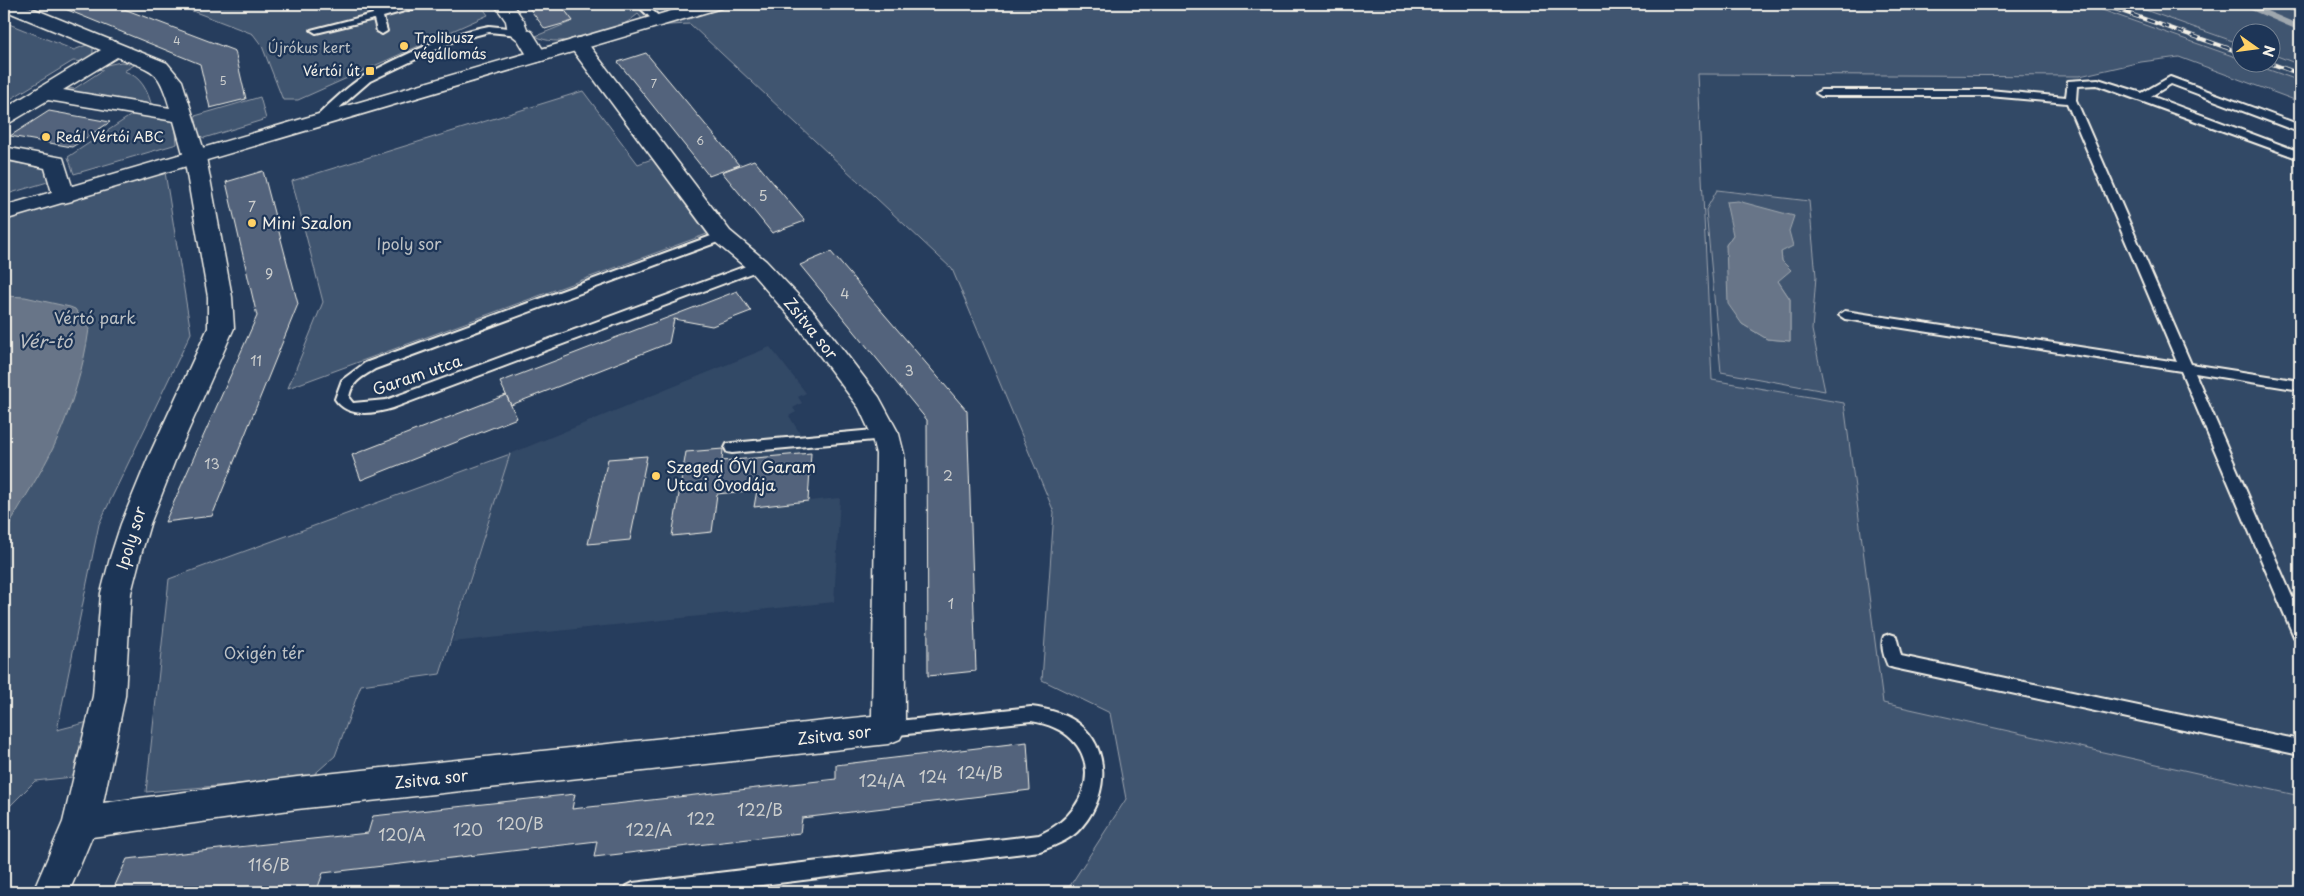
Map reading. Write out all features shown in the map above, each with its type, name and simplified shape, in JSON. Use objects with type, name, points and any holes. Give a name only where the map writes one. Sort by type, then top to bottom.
[{"type":"street","name":"Ipoly sor","points":[[6,4],[160,67],[172,81],[195,157],[220,298],[220,328],[143,499],[119,576],[116,593],[109,696],[81,822],[51,892]]},
{"type":"street","points":[[503,4],[515,21],[518,32],[525,36],[537,56]]},
{"type":"street","points":[[4,213],[714,4]]},
{"type":"street","name":"Zsitva sor","points":[[81,822],[297,793],[888,729],[890,454],[885,434],[870,404],[805,318],[758,266],[722,236],[578,44]]},
{"type":"street","points":[[4,118],[116,49]]},
{"type":"street","points":[[43,93],[184,117]]},
{"type":"street","points":[[4,154],[55,162],[64,196]]},
{"type":"lane","points":[[375,4],[382,31]]},
{"type":"lane","points":[[316,30],[425,4]]},
{"type":"lane","points":[[640,4],[658,20]]},
{"type":"lane","points":[[320,119],[366,79],[451,40],[471,32],[489,29],[509,29],[518,32]]},
{"type":"lane","points":[[2143,97],[2170,80],[2300,129]]},
{"type":"lane","points":[[2300,156],[2098,82],[2072,83],[2071,100],[2300,632]]},
{"type":"lane","points":[[1821,93],[1989,93],[2071,100]]},
{"type":"lane","name":"Garam utca","points":[[722,236],[370,366],[352,377],[343,388],[342,399],[349,407],[388,406],[758,266]]},
{"type":"lane","points":[[1845,316],[2300,385]]},
{"type":"lane","points":[[732,448],[885,434]]},
{"type":"lane","points":[[1890,641],[1894,661],[2300,748]]},
{"type":"lane","points":[[633,892],[1040,843],[1070,827],[1081,815],[1089,801],[1094,786],[1095,772],[1092,756],[1085,743],[1075,731],[1062,722],[1048,716],[1031,714],[888,729]]},
{"type":"shaded area","points":[[2085,4],[2128,4],[2232,41],[2232,56]]},
{"type":"shaded area","points":[[2282,58],[2300,65],[2300,81],[2275,72],[2282,72]]},
{"type":"shaded area","points":[[1697,73],[2080,76],[2300,160],[2300,796],[1882,703],[1844,403],[1712,381]]},
{"type":"shaded area","name":"Szegedi ÓVI Garam Utcai Óvodája","points":[[770,347],[806,393],[798,397],[802,403],[793,408],[796,412],[789,416],[801,435],[800,454],[811,453],[808,501],[840,498],[834,602],[452,642],[510,454]]},
{"type":"green space","name":"Újrókus kert","points":[[174,4],[480,4],[488,15],[298,100],[283,100],[262,46],[253,34]]},
{"type":"green space","points":[[560,4],[2085,4],[2232,56],[2232,72],[2275,72],[2300,81],[2300,102],[2179,57],[2141,62],[2080,76],[1697,74],[1712,380],[1844,403],[1883,703],[2300,796],[2300,892],[1066,892],[1126,799],[1110,713],[1042,680],[1054,512],[952,269],[690,24],[648,26],[638,14],[618,27],[588,37],[554,41],[536,36],[573,21]]},
{"type":"green space","points":[[2128,4],[2270,4],[2300,13],[2300,65],[2282,58],[2282,22],[2232,22],[2232,41]]},
{"type":"green space","points":[[4,22],[74,50],[89,44],[93,48],[93,53],[84,62],[73,61],[4,103]]},
{"type":"green space","points":[[121,62],[136,64],[124,71],[135,76],[143,85],[152,107],[60,91],[62,87],[74,89],[103,70],[92,68]]},
{"type":"green space","name":"Ipoly sor","points":[[583,91],[638,164],[652,159],[707,234],[288,388],[323,302],[292,181]]},
{"type":"green space","points":[[260,97],[266,119],[204,138],[199,135],[195,116]]},
{"type":"green space","points":[[133,114],[175,120],[177,144],[74,174],[68,157]]},
{"type":"green space","points":[[4,161],[48,168],[51,181],[4,195]]},
{"type":"green space","name":"Vértó park","points":[[165,172],[191,333],[99,524],[57,730],[88,722],[73,777],[35,781],[5,811],[4,220]]},
{"type":"green space","points":[[1717,190],[1809,201],[1816,276],[1812,330],[1825,391],[1721,372],[1706,210]],"holes":[[[1733,235],[1781,252],[1782,261],[1778,281],[1790,299],[1790,341],[1767,339],[1742,324],[1726,245]]]},
{"type":"green space","name":"Oxigén tér","points":[[510,454],[440,674],[361,685],[335,756],[310,778],[146,792],[169,579]]},
{"type":"water","points":[[1738,201],[1794,216],[1789,231],[1793,246],[1781,252],[1782,261],[1791,270],[1778,281],[1790,299],[1790,341],[1767,339],[1742,324],[1728,304],[1726,245],[1733,235],[1726,202]]},
{"type":"water","name":"Vér-tó","points":[[4,296],[25,297],[70,307],[75,309],[89,329],[80,373],[61,431],[39,475],[9,525],[4,530]]},
{"type":"building","points":[[53,4],[111,4],[235,51],[246,99],[210,108],[200,64]]},
{"type":"building","points":[[526,4],[560,4],[573,21],[545,29]]},
{"type":"building","points":[[646,53],[739,165],[709,176],[618,62]]},
{"type":"building","points":[[49,111],[110,122],[72,147],[10,136]]},
{"type":"building","points":[[754,160],[805,221],[772,233],[722,172]]},
{"type":"building","points":[[263,171],[298,304],[212,516],[165,522],[257,316],[226,182]]},
{"type":"building","points":[[831,252],[967,411],[976,671],[928,676],[927,420],[800,265]]},
{"type":"building","points":[[737,291],[751,311],[712,326],[674,319],[669,343],[511,405],[500,382]]},
{"type":"building","points":[[506,395],[517,418],[361,480],[352,455]]},
{"type":"building","points":[[723,449],[722,461],[811,453],[808,501],[754,507],[757,490],[717,494],[712,532],[672,536],[686,452]]},
{"type":"building","points":[[647,456],[630,540],[588,544],[608,459]]},
{"type":"building","points":[[1027,742],[1030,790],[802,818],[800,833],[594,857],[597,841],[323,873],[317,890],[294,892],[112,892],[127,859],[368,833],[373,816],[575,794],[572,809],[836,779],[836,765]]},
{"type":"waterway","points":[[2244,4],[2300,28]]},
{"type":"railway","points":[[2101,4],[2232,50]]},
{"type":"railway","points":[[2282,67],[2300,74]]},
{"type":"place","name":"Trolibusz végállomás","points":[[404,46]]},
{"type":"place","name":"Vértói út","points":[[370,71]]},
{"type":"place","name":"Reál Vértói ABC","points":[[46,137]]},
{"type":"place","name":"Mini Szalon","points":[[252,223]]},
{"type":"place","name":"Szegedi ÓVI Garam Utcai Óvodája","points":[[656,476]]}]
